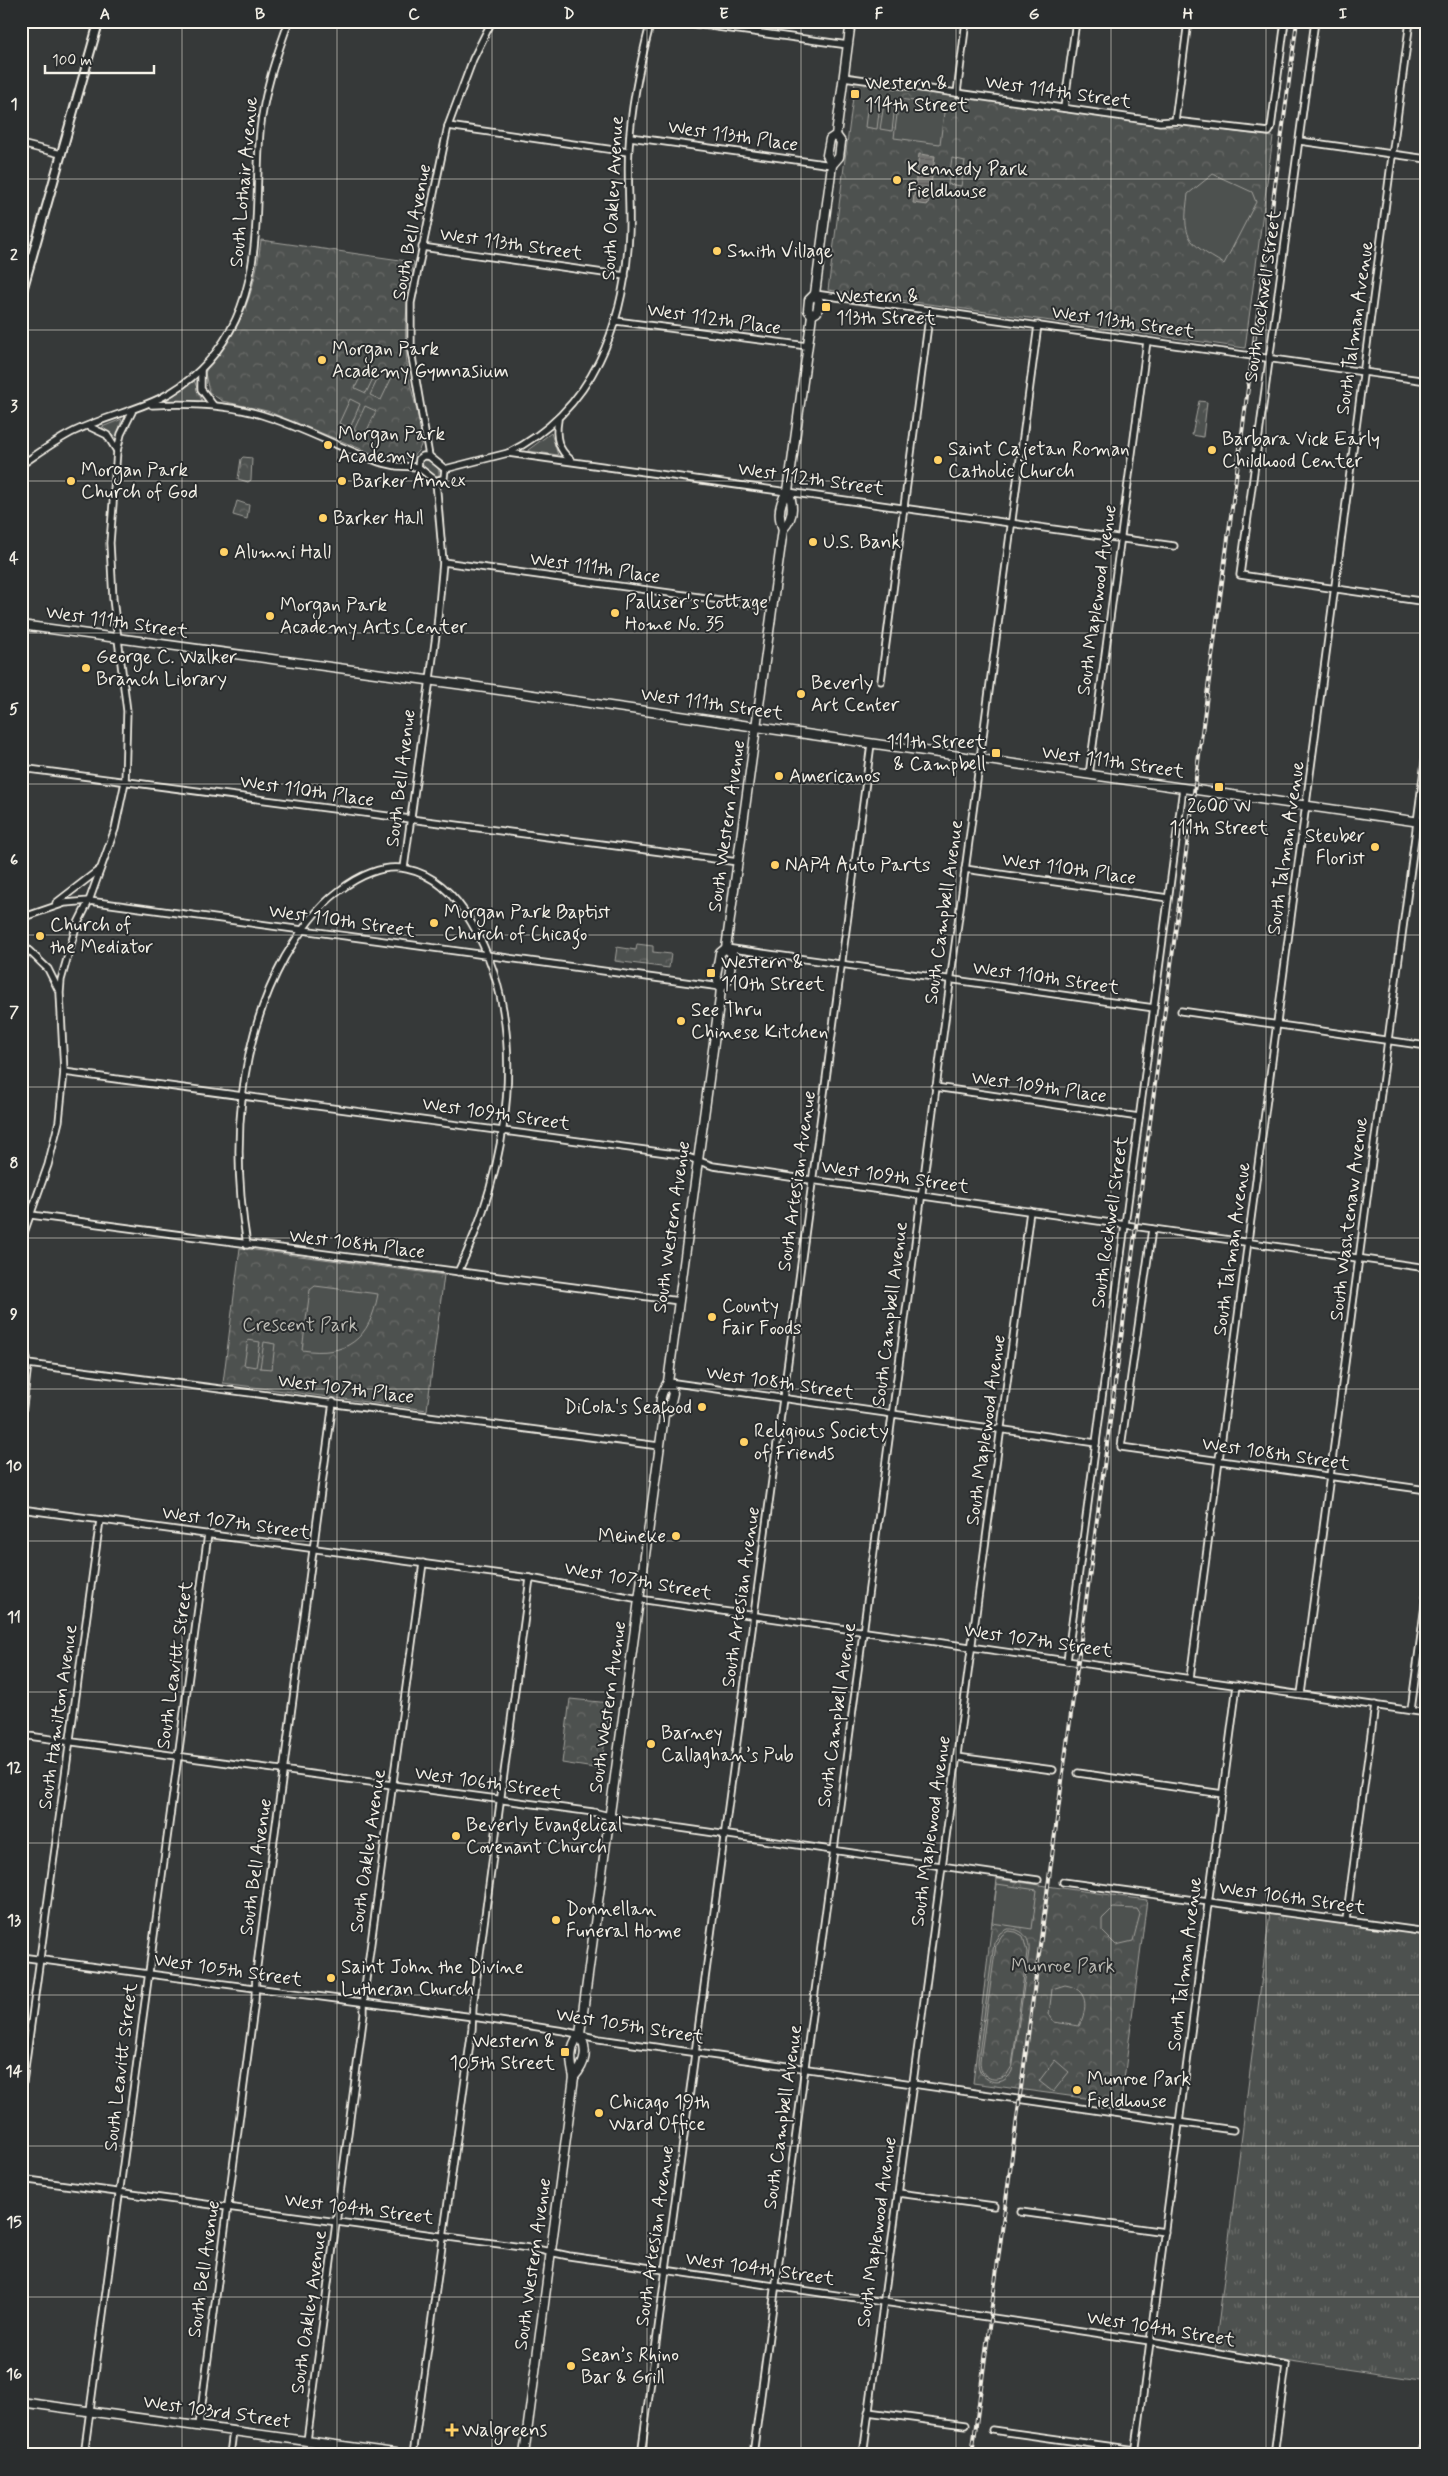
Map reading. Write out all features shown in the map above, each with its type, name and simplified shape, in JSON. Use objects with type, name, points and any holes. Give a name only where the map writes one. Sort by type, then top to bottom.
[{"type":"main road","name":"South Western Avenue","points":[[524,2455],[574,2077],[571,2064],[573,2042],[580,2034],[660,1446],[664,1414],[660,1410],[662,1391],[668,1382],[721,987],[716,976],[720,953],[726,948],[738,862],[783,529],[779,519],[781,502],[788,491],[807,346],[812,316],[817,312],[819,301],[814,294],[832,165],[839,157],[841,142],[836,135],[851,21]]},
{"type":"main road","name":"South Western Avenue","points":[[832,165],[827,156],[830,139],[836,135]]},
{"type":"main road","name":"South Western Avenue","points":[[783,529],[790,521],[791,514],[792,502],[788,491]]},
{"type":"main road","name":"West 111th Street","points":[[21,625],[429,680],[1427,823]]},
{"type":"main road","name":"South Western Avenue","points":[[721,987],[729,978],[732,954],[726,948]]},
{"type":"main road","name":"South Western Avenue","points":[[574,2077],[583,2066],[586,2046],[580,2034]]},
{"type":"main road","name":"West 103rd Street","points":[[21,2402],[307,2441],[380,2453],[408,2455]]},
{"type":"street","points":[[21,296],[99,21]]},
{"type":"street","name":"South Lothair Avenue","points":[[21,465],[55,442],[88,426],[150,405],[178,388],[200,370],[231,327],[247,290],[257,224],[260,131],[264,102],[270,75],[289,21]]},
{"type":"street","name":"South Bell Avenue","points":[[429,456],[411,352],[411,303],[448,126],[470,67],[492,21]]},
{"type":"street","name":"South Oakley Avenue","points":[[508,454],[530,442],[558,420],[584,389],[593,374],[616,321],[625,276],[629,231],[628,152],[635,91],[651,21]]},
{"type":"street","points":[[673,21],[848,45]]},
{"type":"street","points":[[957,93],[966,21]]},
{"type":"street","points":[[1064,108],[1076,21]]},
{"type":"street","points":[[1175,121],[1188,21]]},
{"type":"street","name":"West 114th Street","points":[[844,78],[1160,122],[1175,121],[1269,132],[1272,128],[1285,21]]},
{"type":"street","name":"South Rockwell Street","points":[[1315,21],[1240,575],[1335,589]]},
{"type":"street","name":"South Talman Avenue","points":[[1190,1678],[1410,21]]},
{"type":"street","points":[[448,126],[628,152]]},
{"type":"street","name":"West 113th Place","points":[[630,137],[832,165]]},
{"type":"street","points":[[1300,140],[1427,159]]},
{"type":"street","points":[[21,144],[61,154]]},
{"type":"street","name":"West 113th Street","points":[[422,247],[625,276]]},
{"type":"street","name":"West 113th Street","points":[[814,294],[1427,381]]},
{"type":"street","points":[[880,681],[930,310]]},
{"type":"street","name":"West 112th Place","points":[[616,321],[807,346]]},
{"type":"street","name":"South Campbell Avenue","points":[[753,2455],[1038,325]]},
{"type":"street","name":"South Maplewood Avenue","points":[[1089,775],[1148,341]]},
{"type":"street","points":[[200,370],[201,389],[213,405]]},
{"type":"street","points":[[150,405],[213,405],[263,415],[379,462],[418,468],[436,481],[444,478],[445,469],[429,456],[419,459],[418,468]]},
{"type":"street","points":[[21,1241],[48,1165],[59,1121],[64,1072],[60,993],[62,974],[76,927],[89,901],[115,829],[125,782],[128,726],[112,599],[110,543],[117,451],[121,434],[132,412]]},
{"type":"street","points":[[558,420],[558,443],[561,450],[573,462]]},
{"type":"street","points":[[88,426],[107,435],[117,451]]},
{"type":"street","name":"West 112th Street","points":[[445,469],[508,454],[904,507],[1174,546]]},
{"type":"street","name":"South Bell Avenue","points":[[247,1244],[239,1192],[238,1163],[242,1097],[249,1052],[259,1016],[280,967],[301,931],[331,897],[357,879],[387,869],[404,868],[437,628],[443,562],[436,481]]},
{"type":"street","name":"West 111th Place","points":[[443,562],[772,607]]},
{"type":"street","points":[[1335,589],[1427,602]]},
{"type":"street","name":"South Artesian Avenue","points":[[641,2455],[871,744]]},
{"type":"street","name":"South Washtenaw Avenue","points":[[1301,1694],[1427,747]]},
{"type":"street","name":"West 110th Place","points":[[21,768],[738,862]]},
{"type":"street","name":"South Rockwell Street","points":[[1067,1661],[1183,788]]},
{"type":"street","points":[[50,907],[101,868]]},
{"type":"street","points":[[404,868],[420,872],[434,880],[454,897],[469,918],[489,956],[499,993],[507,1054],[503,1130],[494,1177],[485,1209],[458,1272]]},
{"type":"street","name":"West 110th Place","points":[[965,869],[1168,898]]},
{"type":"street","name":"West 110th Street","points":[[21,918],[50,907],[75,901],[89,901],[721,987]]},
{"type":"street","points":[[21,943],[48,968],[57,983],[60,993]]},
{"type":"street","name":"West 110th Street","points":[[726,948],[1154,1008]]},
{"type":"street","points":[[1181,1011],[1427,1046]]},
{"type":"street","name":"West 109th Street","points":[[64,1072],[682,1155],[713,1166],[1427,1268]]},
{"type":"street","name":"West 109th Place","points":[[935,1087],[1139,1117]]},
{"type":"street","name":"South Maplewood Avenue","points":[[862,2455],[1030,1211]]},
{"type":"street","name":"West 108th Place","points":[[31,1215],[679,1302]]},
{"type":"street","name":"West 108th Street","points":[[1152,1229],[1121,1447],[1427,1490]]},
{"type":"street","points":[[21,1330],[28,1364],[21,1423]]},
{"type":"street","name":"West 107th Place","points":[[28,1364],[334,1402],[660,1446]]},
{"type":"street","name":"West 108th Street","points":[[668,1382],[1096,1443]]},
{"type":"street","name":"South Bell Avenue","points":[[198,2426],[334,1402]]},
{"type":"street","name":"West 107th Street","points":[[21,1510],[530,1578],[639,1599],[1427,1713]]},
{"type":"street","name":"South Hamilton Avenue","points":[[21,2097],[100,1520]]},
{"type":"street","name":"South Leavitt Street","points":[[84,2455],[208,1534]]},
{"type":"street","name":"South Oakley Avenue","points":[[307,2441],[422,1563]]},
{"type":"street","points":[[413,2455],[444,2235],[530,1578]]},
{"type":"street","points":[[1411,1710],[1427,1590]]},
{"type":"street","name":"South Talman Avenue","points":[[1136,2452],[1237,1685]]},
{"type":"street","points":[[1346,1920],[1375,1705]]},
{"type":"street","name":"West 106th Street","points":[[21,1735],[501,1800],[724,1835],[1038,1880]]},
{"type":"street","points":[[956,1757],[1053,1770]]},
{"type":"street","points":[[1078,1773],[1223,1794]]},
{"type":"street","name":"West 106th Street","points":[[1064,1882],[1427,1932]]},
{"type":"street","name":"West 105th Street","points":[[21,1957],[473,2017],[695,2053],[1233,2130]]},
{"type":"street","name":"West 104th Street","points":[[21,2179],[444,2235],[666,2270],[1150,2340],[1286,2365],[1274,2455]]},
{"type":"street","points":[[898,2193],[994,2206]]},
{"type":"street","points":[[1022,2212],[1165,2232]]},
{"type":"street","points":[[868,2412],[965,2425]]},
{"type":"street","points":[[1423,2455],[1427,2428]]},
{"type":"street","points":[[992,2430],[1136,2452]]},
{"type":"street","points":[[230,2455],[234,2431]]},
{"type":"green space","points":[[855,82],[1179,128],[1184,125],[1273,137],[1245,348],[828,290]]},
{"type":"green space","points":[[899,99],[945,105],[940,144],[894,138]]},
{"type":"green space","points":[[868,102],[880,103],[877,129],[865,127]]},
{"type":"green space","points":[[884,104],[895,105],[892,131],[880,129]]},
{"type":"green space","points":[[952,158],[965,161],[961,186],[948,184]]},
{"type":"green space","points":[[1213,174],[1252,192],[1256,202],[1224,264],[1194,244],[1187,230],[1186,209],[1188,194]]},
{"type":"green space","points":[[261,240],[414,262],[407,303],[406,359],[422,439],[418,451],[414,455],[404,459],[381,457],[267,411],[222,401],[209,392],[205,373],[232,335],[241,318],[255,275]]},
{"type":"green space","points":[[366,365],[377,370],[366,393],[355,388]]},
{"type":"green space","points":[[381,372],[392,377],[381,400],[370,395]]},
{"type":"green space","points":[[194,380],[202,401],[167,400]]},
{"type":"green space","points":[[350,399],[360,404],[350,428],[339,423]]},
{"type":"green space","points":[[1199,401],[1207,402],[1203,437],[1192,435]]},
{"type":"green space","points":[[365,406],[376,411],[365,435],[354,430]]},
{"type":"green space","points":[[122,419],[116,439],[102,427]]},
{"type":"green space","points":[[551,433],[558,455],[528,451],[528,450]]},
{"type":"green space","points":[[243,457],[252,458],[251,480],[248,482],[238,479],[241,459]]},
{"type":"green space","points":[[423,460],[431,461],[439,468],[439,476],[433,475],[421,464]]},
{"type":"green space","points":[[237,501],[249,505],[247,519],[233,515]]},
{"type":"green space","points":[[637,944],[653,946],[653,952],[671,954],[669,968],[615,961],[617,947],[636,950]]},
{"type":"green space","name":"Crescent Park","points":[[240,1248],[444,1275],[427,1410],[223,1383]]},
{"type":"green space","points":[[315,1286],[378,1294],[369,1323],[354,1342],[332,1351],[302,1350],[310,1290]]},
{"type":"green space","points":[[248,1340],[260,1342],[256,1367],[244,1365]]},
{"type":"green space","points":[[264,1342],[275,1344],[272,1369],[260,1368]]},
{"type":"green space","points":[[570,1699],[610,1703],[601,1769],[562,1763]]},
{"type":"green space","name":"Munroe Park","points":[[997,1879],[1147,1900],[1121,2103],[973,2083]]},
{"type":"green space","points":[[997,1884],[1037,1890],[1032,1929],[992,1923]]},
{"type":"green space","points":[[1113,1908],[1137,1909],[1140,1914],[1133,1941],[1116,1945],[1102,1931],[1102,1919]]},
{"type":"green space","points":[[1270,1912],[1427,1934],[1427,2381],[1215,2350]]},
{"type":"green space","points":[[1007,1929],[1021,1932],[1028,1942],[1029,1951],[1012,2071],[1003,2081],[997,2082],[991,2081],[982,2074],[978,2061],[994,1943],[1000,1933]],"holes":[[[1008,1931],[1016,1932],[1023,1936],[1027,1952],[1012,2066],[1006,2076],[992,2079],[982,2071],[980,2061],[996,1945],[1002,1935]]]},
{"type":"green space","points":[[1065,1985],[1079,1991],[1084,2000],[1084,2013],[1079,2026],[1054,2022],[1049,2014],[1052,1989]]},
{"type":"green space","points":[[1055,2060],[1069,2072],[1053,2092],[1039,2081]]},
{"type":"shaded area","points":[[919,154],[935,156],[928,205],[913,203]]},
{"type":"railway","points":[[972,2455],[1297,21]]},
{"type":"place","name":"Western & 114th Street","points":[[855,94]]},
{"type":"place","name":"Kennedy Park Fieldhouse","points":[[897,180]]},
{"type":"place","name":"Smith Village","points":[[717,251]]},
{"type":"place","name":"Western & 113th Street","points":[[826,307]]},
{"type":"place","name":"Morgan Park Academy Gymnasium","points":[[322,360]]},
{"type":"place","name":"Morgan Park Academy","points":[[328,445]]},
{"type":"place","name":"Barbara Vick Early Childhood Center","points":[[1212,450]]},
{"type":"place","name":"Saint Cajetan Roman Catholic Church","points":[[938,460]]},
{"type":"place","name":"Morgan Park Church of God","points":[[71,481]]},
{"type":"place","name":"Barker Annex","points":[[342,481]]},
{"type":"place","name":"Barker Hall","points":[[323,518]]},
{"type":"place","name":"U.S. Bank","points":[[813,542]]},
{"type":"place","name":"Alumni Hall","points":[[224,552]]},
{"type":"place","name":"Palliser's Cottage Home No. 35","points":[[615,613]]},
{"type":"place","name":"Morgan Park Academy Arts Center","points":[[270,616]]},
{"type":"place","name":"George C. Walker Branch Library","points":[[86,668]]},
{"type":"place","name":"Beverly Art Center","points":[[801,694]]},
{"type":"place","name":"111th Street & Campbell","points":[[996,753]]},
{"type":"place","name":"Americanos","points":[[779,776]]},
{"type":"place","name":"2600 W 111th Street","points":[[1219,787]]},
{"type":"place","name":"Steuber Florist","points":[[1375,847]]},
{"type":"place","name":"NAPA Auto Parts","points":[[775,865]]},
{"type":"place","name":"Morgan Park Baptist Church of Chicago","points":[[434,923]]},
{"type":"place","name":"Church of the Mediator","points":[[40,936]]},
{"type":"place","name":"Western & 110th Street","points":[[711,973]]},
{"type":"place","name":"See Thru Chinese Kitchen","points":[[681,1021]]},
{"type":"place","name":"County Fair Foods","points":[[712,1317]]},
{"type":"place","name":"DiCola's Seafood","points":[[702,1407]]},
{"type":"place","name":"Religious Society of Friends","points":[[744,1442]]},
{"type":"place","name":"Meineke","points":[[676,1536]]},
{"type":"place","name":"Barney Callaghan’s Pub","points":[[651,1744]]},
{"type":"place","name":"Beverly Evangelical Covenant Church","points":[[456,1836]]},
{"type":"place","name":"Donnellan Funeral Home","points":[[556,1920]]},
{"type":"place","name":"Saint John the Divine Lutheran Church","points":[[331,1978]]},
{"type":"place","name":"Western & 105th Street","points":[[565,2052]]},
{"type":"place","name":"Munroe Park Fieldhouse","points":[[1077,2090]]},
{"type":"place","name":"Chicago 19th Ward Office","points":[[599,2113]]},
{"type":"place","name":"Sean’s Rhino Bar & Grill","points":[[571,2366]]},
{"type":"place","name":"Walgreens","points":[[452,2430]]}]
